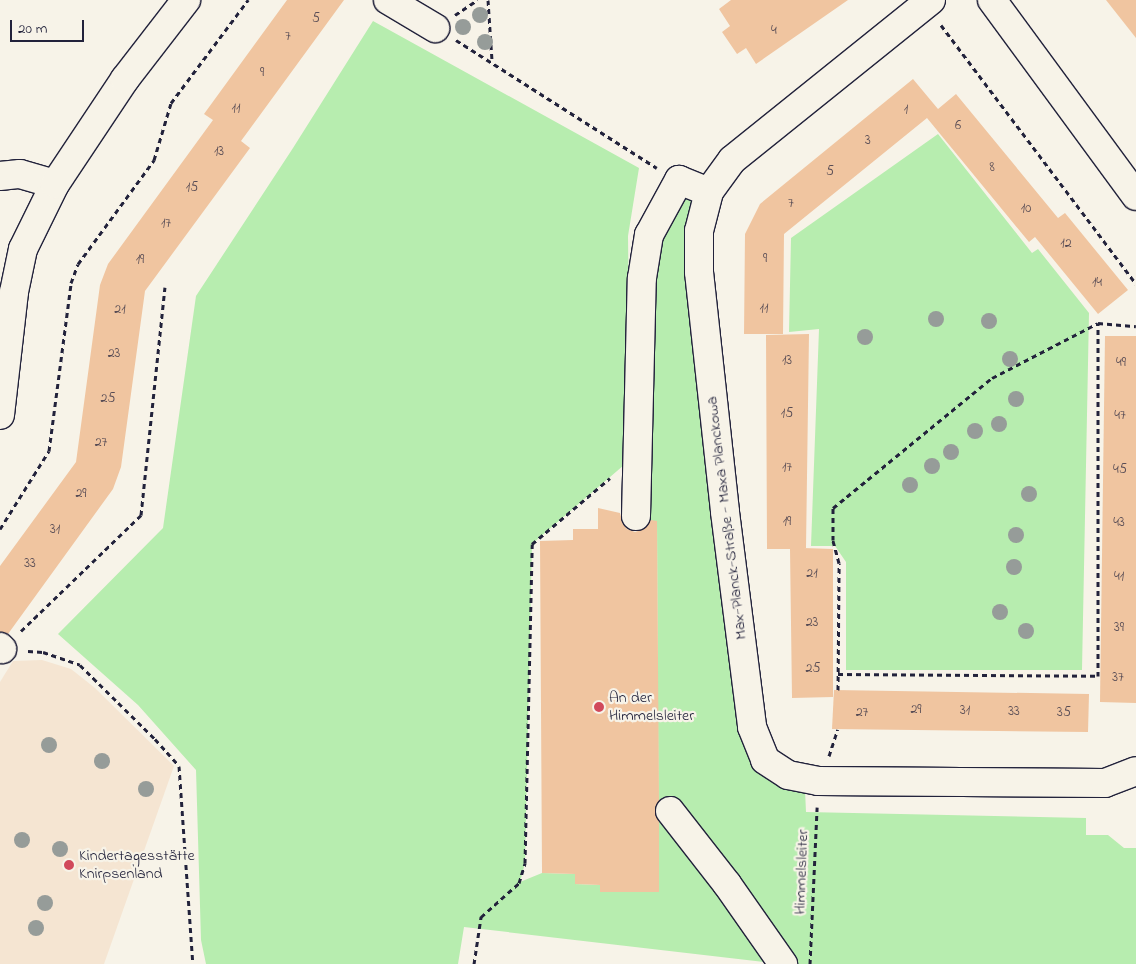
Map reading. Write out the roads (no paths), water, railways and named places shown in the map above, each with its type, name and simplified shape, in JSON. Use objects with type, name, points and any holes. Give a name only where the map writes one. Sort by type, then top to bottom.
[{"type":"street","points":[[0,415],[14,292],[23,249],[54,184],[125,79],[186,0]]},
{"type":"street","points":[[388,0],[435,28]]},
{"type":"street","points":[[992,0],[1136,196]]},
{"type":"street","name":"Max-Planck-Straße - Maxa Planckowa","points":[[928,2],[732,160],[709,192],[699,231],[699,272],[724,503],[752,727],[765,760],[788,775],[818,781],[1105,784],[1136,771]]},
{"type":"street","points":[[0,176],[20,174],[54,184]]},
{"type":"street","points":[[636,516],[642,278],[649,235],[679,180],[709,192]]},
{"type":"street","points":[[670,811],[728,884],[783,964]]},
{"type":"place","name":"An der Himmelsleiter","points":[[599,707]]},
{"type":"place","name":"Kindertagesstätte Knirpsenland","points":[[69,865]]}]
